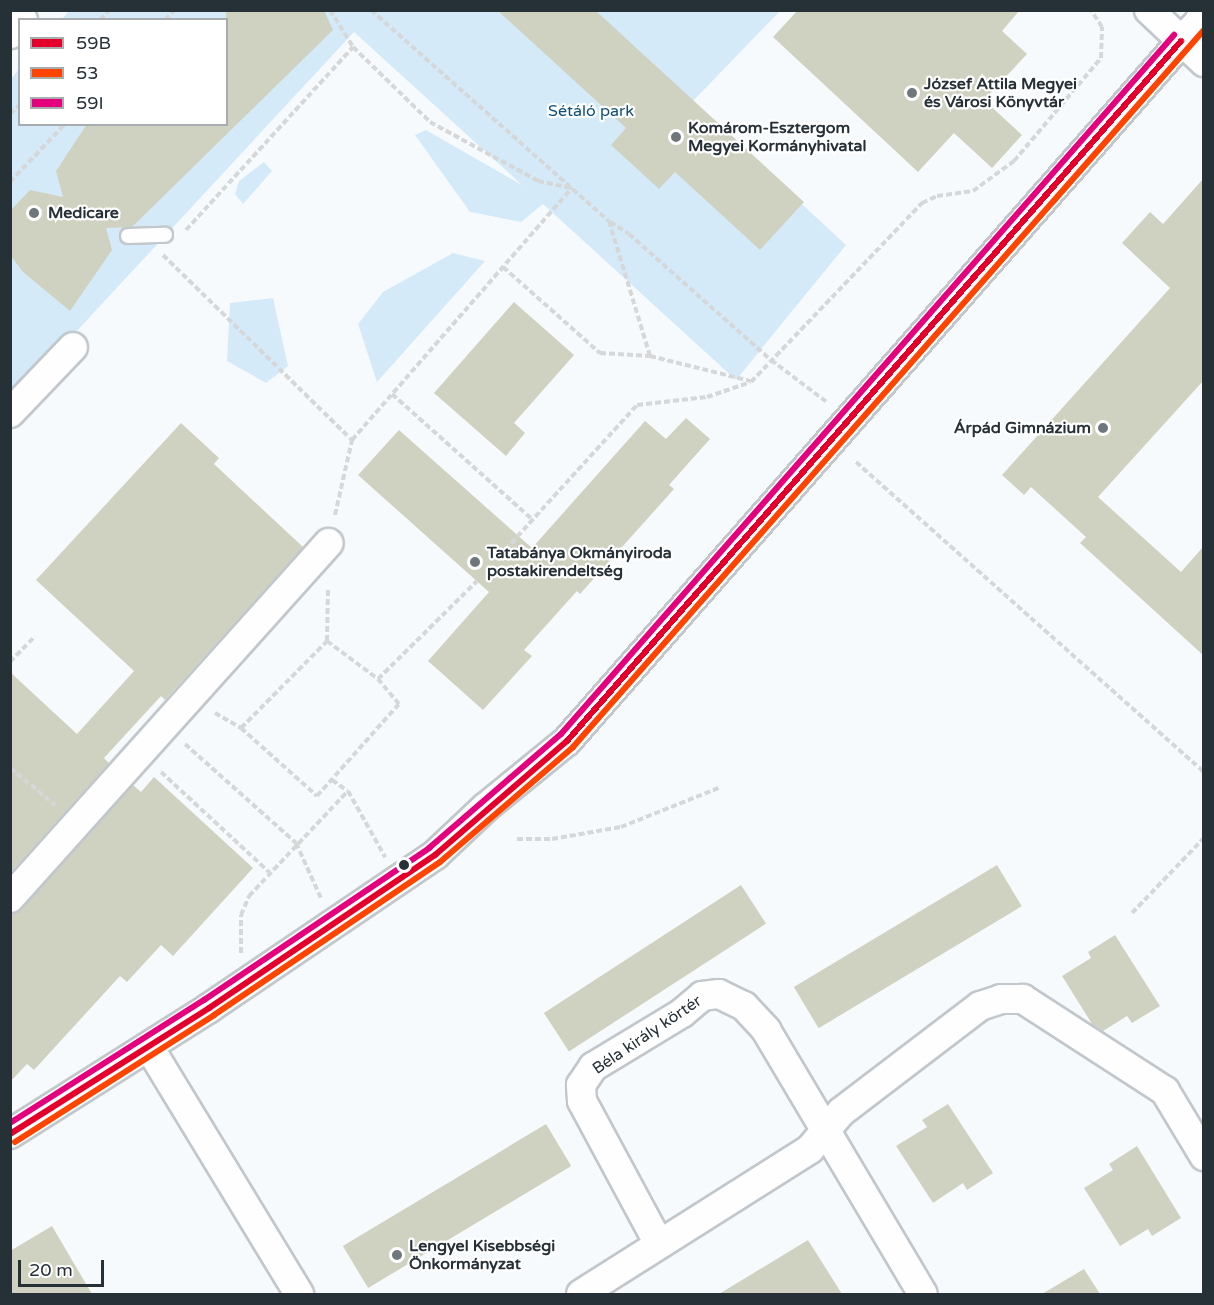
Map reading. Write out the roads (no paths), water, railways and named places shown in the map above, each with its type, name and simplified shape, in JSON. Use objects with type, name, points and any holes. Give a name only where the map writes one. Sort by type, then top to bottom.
[{"type":"street","points":[[1149,10],[1203,62]]},
{"type":"street","points":[[10,1134],[149,1047],[435,855],[486,807],[567,741],[1203,16]]},
{"type":"street","points":[[10,413],[73,346]]},
{"type":"street","points":[[10,898],[163,724],[329,543]]},
{"type":"street","name":"Béla király körtér","points":[[659,1244],[582,1101],[581,1085],[593,1067],[682,1013],[702,996],[719,994],[744,1006],[766,1030],[824,1131],[846,1160],[923,1294]]},
{"type":"street","points":[[581,1294],[810,1149],[841,1112],[980,1006],[1001,999],[1023,999],[1165,1091],[1203,1156]]},
{"type":"street","points":[[149,1047],[299,1294]]},
{"type":"lane","points":[[128,236],[171,240]]},
{"type":"place","name":"József Attila Megyei és Városi Könyvtár","points":[[912,93]]},
{"type":"place","name":"Komárom-Esztergom Megyei Kormányhivatal","points":[[676,137]]},
{"type":"place","name":"Medicare","points":[[34,213]]},
{"type":"place","name":"Árpád Gimnázium","points":[[1103,428]]},
{"type":"place","name":"Tatabánya Okmányiroda postakirendeltség","points":[[475,562]]},
{"type":"place","name":"Lengyel Kisebbségi Önkormányzat","points":[[397,1255]]},
{"type":"park label","name":"Sétáló park","points":[[591,111]]}]
